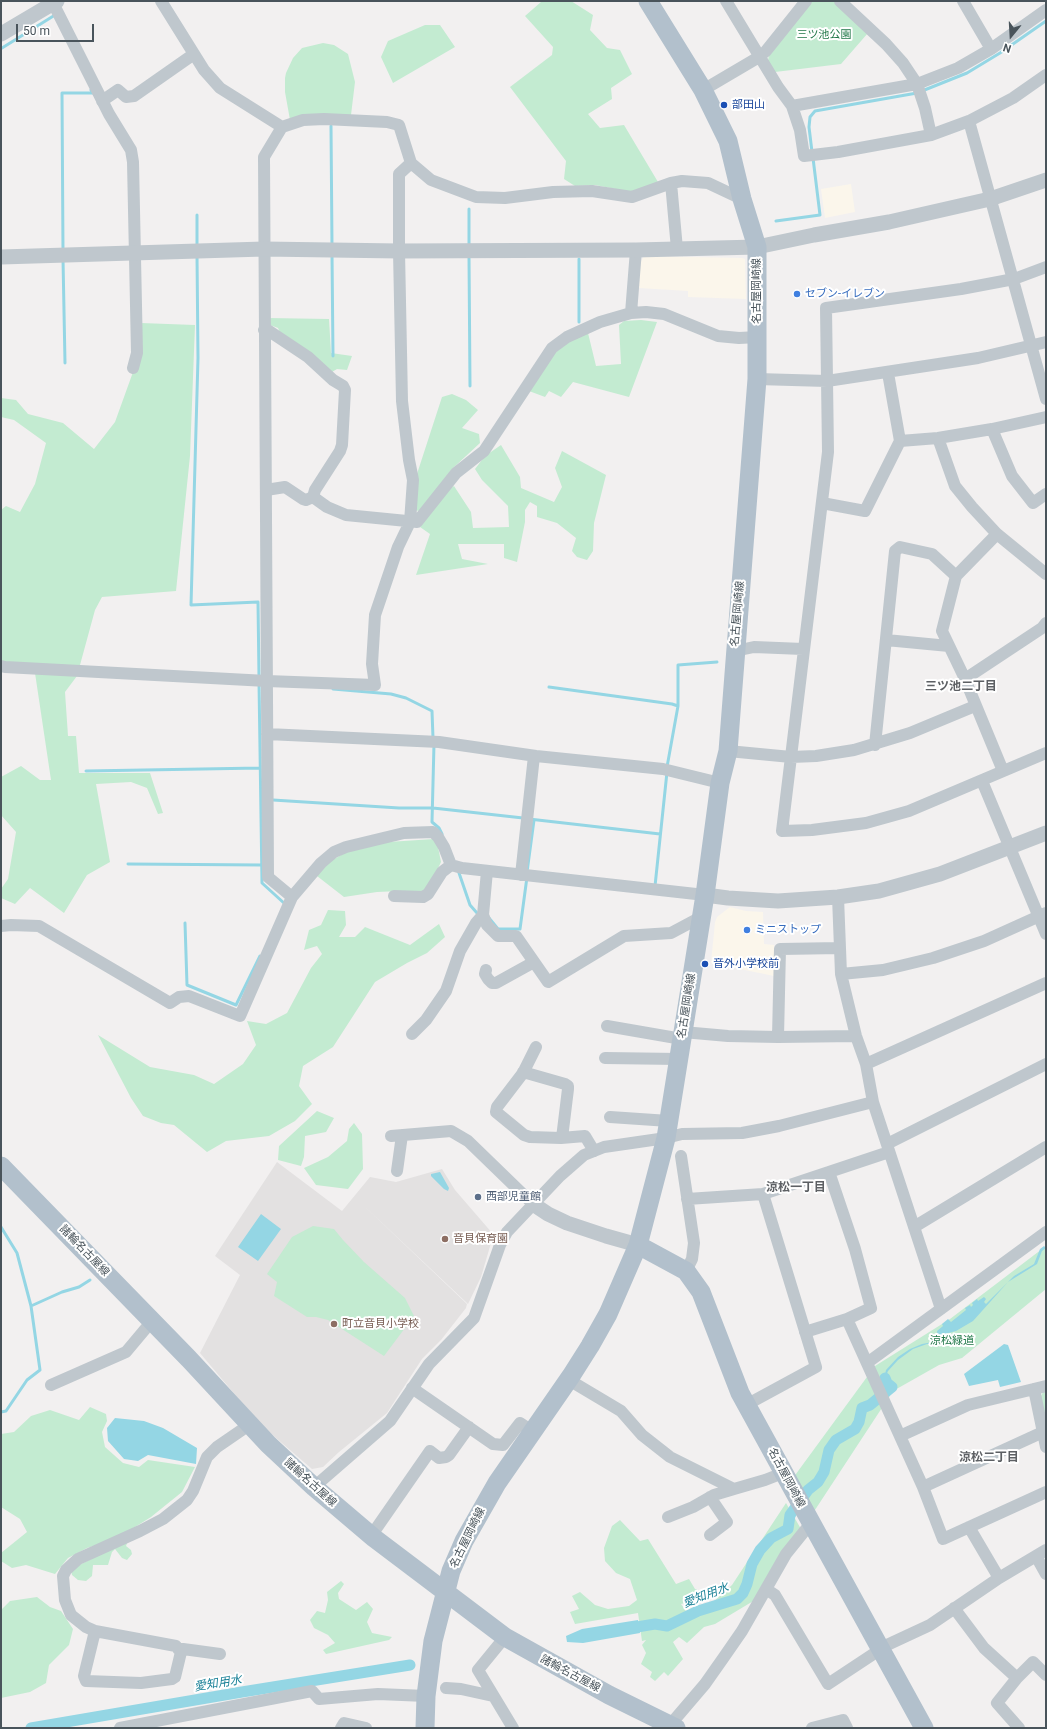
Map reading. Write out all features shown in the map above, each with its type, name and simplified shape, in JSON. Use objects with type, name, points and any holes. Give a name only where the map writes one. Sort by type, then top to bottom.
[{"type":"main road","name":"名古屋岡崎線","points":[[425,1728],[427,1687],[433,1641],[451,1571],[464,1541],[497,1483],[569,1380],[608,1314],[638,1245],[667,1129],[705,895],[720,783],[728,751],[757,379],[757,247],[742,199],[728,141],[703,90],[648,1]]},
{"type":"main road","name":"諸輪名古屋線","points":[[1,1166],[152,1321],[249,1425],[314,1487],[371,1536],[505,1637],[595,1688],[670,1727]]},
{"type":"main road","name":"名古屋岡崎線","points":[[638,1245],[686,1271],[701,1292],[746,1405],[924,1728]]},
{"type":"street","points":[[161,1],[204,70],[220,88],[282,127]]},
{"type":"street","points":[[726,1],[759,57],[792,106],[800,130],[804,156],[838,152],[931,134],[969,121],[1013,98],[1046,75]]},
{"type":"street","points":[[703,90],[759,57],[766,51],[806,1]]},
{"type":"street","points":[[840,1],[893,52],[917,84],[925,108],[931,134]]},
{"type":"street","points":[[963,1],[991,50]]},
{"type":"street","points":[[1042,1],[1046,7]]},
{"type":"street","points":[[1,34],[55,2],[102,101],[131,150],[133,162],[137,353],[133,368]]},
{"type":"street","points":[[792,106],[917,84],[958,68],[991,50],[1046,10]]},
{"type":"street","points":[[102,101],[118,90],[126,97],[134,96],[194,54]]},
{"type":"street","points":[[292,897],[268,876],[264,158],[282,127],[303,120],[324,119],[387,122],[400,125],[410,163],[431,180],[476,197],[490,199],[553,192],[592,191],[632,197],[671,183],[682,181],[708,183],[742,199]]},
{"type":"street","points":[[969,121],[1046,399]]},
{"type":"street","points":[[1,666],[267,681],[375,685],[372,664],[375,615],[398,547],[410,522],[413,480],[409,460],[402,401],[399,251],[399,174],[410,163]]},
{"type":"street","points":[[1,257],[264,249],[399,251],[636,250],[757,247],[889,222],[990,199],[1046,180]]},
{"type":"street","points":[[671,183],[677,249]]},
{"type":"street","points":[[631,313],[636,250]]},
{"type":"street","points":[[1046,267],[1014,279],[960,289],[826,308],[828,452],[782,831],[812,830],[866,823],[909,811],[1046,753]]},
{"type":"street","points":[[313,497],[326,507],[346,515],[416,522],[456,473],[484,451],[541,364],[556,344],[567,337],[600,322],[631,313],[646,312],[664,314],[718,336],[739,338],[758,337]]},
{"type":"street","points":[[264,330],[269,331],[308,357],[333,380],[343,386],[345,390],[342,445],[340,452],[315,490],[313,497]]},
{"type":"street","points":[[757,379],[827,381],[888,373],[978,358],[1046,342]]},
{"type":"street","points":[[822,503],[865,511],[900,441],[888,373]]},
{"type":"street","points":[[900,441],[938,438],[992,430],[1046,417]]},
{"type":"street","points":[[992,430],[1012,476],[1033,503],[1046,494]]},
{"type":"street","points":[[938,438],[955,486],[997,534],[1044,569]]},
{"type":"street","points":[[266,490],[285,487],[303,499],[306,500],[313,497]]},
{"type":"street","points":[[997,534],[956,576],[942,631],[965,679],[1003,771]]},
{"type":"street","points":[[875,745],[895,551],[900,547],[932,554],[956,576]]},
{"type":"street","points":[[965,679],[1042,628],[1046,623]]},
{"type":"street","points":[[886,640],[949,646]]},
{"type":"street","points":[[735,651],[754,647],[803,649]]},
{"type":"street","points":[[728,751],[790,756],[839,753],[875,745],[910,733],[975,706]]},
{"type":"street","points":[[267,734],[439,742],[534,756],[664,769],[720,783]]},
{"type":"street","points":[[521,875],[534,756]]},
{"type":"street","points":[[982,781],[1009,849],[1042,915],[1046,934]]},
{"type":"street","points":[[1,926],[39,926],[170,1003],[179,997],[189,996],[240,1016],[292,897],[321,863],[334,852],[352,845],[404,833],[433,832],[438,836],[444,847],[451,865]]},
{"type":"street","points":[[451,865],[462,868],[521,875],[761,901],[802,900],[879,891],[940,874],[1009,849],[1046,833]]},
{"type":"street","points":[[394,896],[423,897],[428,894],[442,872],[451,865]]},
{"type":"street","points":[[487,871],[483,916],[487,925],[498,936],[516,936],[548,982],[624,936],[671,933],[701,917]]},
{"type":"street","points":[[838,897],[842,974],[856,1036],[866,1064],[873,1102],[942,1309]]},
{"type":"street","points":[[842,974],[883,970],[933,958],[984,942],[1042,915]]},
{"type":"street","points":[[412,1034],[426,1020],[446,991],[460,951],[476,923],[483,916]]},
{"type":"street","points":[[778,1037],[780,949],[840,948]]},
{"type":"street","points":[[486,970],[485,974],[492,983],[521,971],[534,962]]},
{"type":"street","points":[[866,1064],[1046,983]]},
{"type":"street","points":[[608,1026],[682,1035],[778,1037],[856,1036]]},
{"type":"street","points":[[536,1048],[523,1072],[497,1107],[496,1112],[524,1135],[530,1138],[585,1136],[594,1152]]},
{"type":"street","points":[[605,1058],[678,1059]]},
{"type":"street","points":[[688,1199],[763,1194],[829,1172],[888,1148],[1046,1064]]},
{"type":"street","points":[[523,1072],[568,1086],[562,1138]]},
{"type":"street","points":[[610,1117],[667,1129],[682,1134],[742,1133],[779,1126],[873,1102]]},
{"type":"street","points":[[314,1487],[390,1421],[429,1364],[474,1318],[500,1245],[507,1232],[560,1176],[584,1155],[604,1147],[667,1129]]},
{"type":"street","points":[[397,1171],[397,1135],[451,1131],[468,1141],[533,1204],[548,1214],[567,1223],[638,1245]]},
{"type":"street","points":[[914,1227],[1046,1147]]},
{"type":"street","points":[[681,1156],[694,1243],[692,1259],[686,1271]]},
{"type":"street","points":[[805,1332],[848,1319],[871,1308],[855,1249],[829,1172]]},
{"type":"street","points":[[746,1405],[816,1367],[763,1194]]},
{"type":"street","points":[[867,1363],[1046,1232]]},
{"type":"street","points":[[848,1319],[924,1487],[943,1539],[1046,1492]]},
{"type":"street","points":[[52,1385],[126,1352],[152,1321]]},
{"type":"street","points":[[569,1380],[621,1411],[642,1435],[670,1456],[734,1489]]},
{"type":"street","points":[[900,1436],[968,1405],[1046,1386]]},
{"type":"street","points":[[412,1388],[493,1444],[503,1445],[520,1423],[532,1431]]},
{"type":"street","points":[[1034,1389],[1046,1447]]},
{"type":"street","points":[[95,1631],[84,1676],[86,1681],[141,1684],[172,1679],[175,1677],[181,1652],[176,1646],[95,1631],[86,1627],[71,1615],[65,1600],[63,1582],[66,1570],[78,1559],[119,1542],[163,1519],[187,1500],[193,1490],[206,1457],[217,1447],[249,1425]]},
{"type":"street","points":[[371,1536],[430,1451],[440,1458],[446,1457],[469,1427]]},
{"type":"street","points":[[924,1487],[1043,1432]]},
{"type":"street","points":[[668,1516],[693,1507],[710,1497],[783,1473]]},
{"type":"street","points":[[710,1497],[726,1522],[710,1535]]},
{"type":"street","points":[[670,1727],[704,1684],[742,1631],[808,1519]]},
{"type":"street","points":[[969,1527],[999,1578]]},
{"type":"street","points":[[766,1589],[775,1595],[828,1684],[880,1650],[930,1625],[999,1578],[1041,1553],[1046,1574]]},
{"type":"street","points":[[954,1608],[984,1648],[1017,1678]]},
{"type":"street","points":[[505,1637],[478,1670],[513,1728]]},
{"type":"street","points":[[178,1650],[183,1648],[220,1654]]},
{"type":"street","points":[[1019,1728],[997,1703],[1017,1678],[1033,1662],[1046,1675]]},
{"type":"street","points":[[120,1728],[312,1691],[319,1699],[378,1694],[427,1687]]},
{"type":"street","points":[[446,1688],[461,1689],[493,1696]]},
{"type":"street","points":[[812,1728],[843,1720],[847,1728]]},
{"type":"street","points":[[341,1728],[344,1723],[366,1728]]},
{"type":"shaded area","points":[[851,184],[855,212],[825,218],[821,189]]},
{"type":"shaded area","points":[[644,256],[745,259],[746,299],[688,297],[688,291],[639,288],[640,263]]},
{"type":"shaded area","points":[[730,907],[746,911],[763,912],[764,944],[774,945],[774,976],[711,963],[715,922],[717,917]]},
{"type":"shaded area","name":"町立音貝小学校","points":[[277,1162],[342,1211],[370,1177],[396,1182],[442,1169],[455,1190],[493,1234],[481,1277],[468,1304],[361,1203],[467,1304],[466,1308],[441,1340],[422,1359],[387,1413],[323,1467],[312,1469],[268,1431],[200,1353],[240,1275],[215,1256]]},
{"type":"green space","points":[[571,1],[593,15],[590,30],[607,48],[620,50],[632,74],[611,88],[612,99],[588,114],[600,128],[624,125],[658,182],[631,192],[595,185],[575,186],[564,179],[566,161],[510,87],[552,55],[553,47],[525,16],[541,2]]},
{"type":"green space","name":"三ツ池公園","points":[[811,1],[834,1],[868,33],[841,64],[775,72],[768,61],[769,54]]},
{"type":"green space","points":[[425,25],[440,25],[455,47],[393,83],[381,57],[388,41]]},
{"type":"green space","points":[[323,43],[334,45],[348,54],[355,82],[351,115],[290,120],[285,92],[286,73],[293,58],[302,48]]},
{"type":"green space","points":[[268,318],[329,319],[331,353],[352,356],[347,370],[337,369],[332,372],[280,333],[278,328],[270,325]]},
{"type":"green space","points":[[641,320],[657,322],[629,397],[573,382],[561,397],[549,391],[545,397],[529,391],[553,354],[569,342],[588,333],[596,366],[621,364],[619,325],[624,321]]},
{"type":"green space","points":[[141,323],[195,325],[190,456],[176,591],[102,597],[95,610],[77,676],[65,692],[68,736],[76,736],[79,773],[150,773],[163,813],[158,814],[147,788],[131,782],[96,784],[110,862],[87,875],[64,913],[30,888],[15,904],[1,898],[1,889],[8,879],[16,832],[1,815],[1,777],[21,766],[40,780],[51,780],[35,673],[1,665],[1,510],[6,506],[20,512],[35,484],[46,443],[14,420],[1,417],[1,398],[16,400],[28,414],[63,423],[94,449],[115,422],[137,361]]},
{"type":"green space","points":[[452,394],[466,400],[478,410],[462,428],[479,434],[480,443],[452,469],[420,511],[413,510],[416,477],[442,397]]},
{"type":"green space","points":[[501,445],[520,477],[521,488],[554,502],[562,487],[555,468],[562,451],[606,475],[594,523],[593,551],[587,560],[577,557],[572,551],[576,538],[557,523],[537,517],[537,506],[530,502],[525,510],[525,522],[517,562],[504,558],[504,544],[458,544],[462,559],[488,564],[416,575],[430,534],[420,527],[445,492],[454,486],[471,512],[473,528],[509,527],[508,506],[482,480],[475,469],[485,456]]},
{"type":"green space","points":[[434,839],[438,847],[441,862],[429,887],[419,893],[400,891],[377,892],[344,897],[317,876],[326,864],[346,852],[388,842]]},
{"type":"green space","points":[[328,910],[345,911],[346,925],[339,937],[355,937],[365,927],[410,945],[439,924],[445,937],[427,953],[375,982],[333,1047],[303,1066],[299,1086],[312,1104],[295,1121],[269,1136],[226,1141],[207,1152],[174,1125],[161,1123],[143,1116],[131,1098],[98,1035],[150,1067],[194,1075],[214,1084],[243,1064],[256,1045],[247,1021],[266,1024],[287,1013],[311,968],[322,954],[317,946],[304,950],[309,930],[321,925]]},
{"type":"green space","points":[[317,1111],[334,1118],[326,1132],[305,1136],[304,1157],[301,1166],[278,1160],[279,1146]]},
{"type":"green space","points":[[354,1123],[362,1134],[363,1169],[348,1189],[316,1185],[304,1168],[328,1157],[347,1141],[349,1129]]},
{"type":"green space","points":[[313,1226],[334,1229],[364,1262],[405,1298],[414,1316],[384,1356],[328,1320],[316,1317],[307,1317],[274,1296],[277,1282],[267,1274],[292,1237]]},
{"type":"green space","name":"涼松緑道","points":[[1046,1246],[1046,1289],[962,1358],[939,1365],[893,1391],[813,1513],[793,1478],[875,1366],[950,1319]]},
{"type":"green space","points":[[1046,1391],[1046,1416],[1044,1417],[1040,1398],[1043,1392]]},
{"type":"green space","points":[[90,1407],[106,1414],[107,1421],[102,1432],[105,1447],[123,1463],[139,1467],[148,1460],[195,1467],[182,1492],[151,1517],[116,1539],[87,1548],[68,1558],[55,1574],[26,1565],[12,1568],[1,1561],[1,1553],[27,1532],[20,1519],[1,1507],[1,1434],[14,1432],[31,1416],[50,1410],[79,1420]]},
{"type":"green space","points":[[786,1503],[801,1529],[755,1600],[715,1624],[704,1627],[687,1643],[679,1637],[673,1642],[683,1659],[668,1676],[664,1672],[655,1681],[650,1677],[652,1672],[641,1664],[646,1653],[642,1645],[646,1640],[642,1641],[638,1613],[575,1624],[570,1612],[579,1609],[572,1596],[580,1592],[595,1605],[608,1609],[629,1606],[637,1600],[630,1579],[616,1573],[605,1561],[604,1548],[612,1526],[620,1520],[640,1541],[648,1539],[676,1584],[689,1579],[695,1589],[704,1593],[702,1599],[681,1604],[686,1611],[711,1604],[732,1585]]},
{"type":"green space","points":[[128,1541],[126,1546],[131,1550],[132,1554],[127,1560],[122,1558],[115,1549],[112,1552],[108,1565],[93,1565],[92,1576],[86,1581],[78,1580],[72,1575],[71,1569]]},
{"type":"green space","points":[[341,1581],[344,1584],[338,1593],[339,1599],[356,1610],[367,1602],[373,1609],[367,1622],[372,1633],[392,1637],[389,1640],[326,1654],[323,1650],[335,1643],[328,1635],[314,1628],[310,1620],[317,1611],[325,1613],[328,1600],[327,1592]]},
{"type":"green space","points":[[37,1597],[50,1607],[61,1611],[73,1629],[69,1645],[49,1665],[46,1683],[30,1692],[1,1698],[1,1610],[10,1601]]},
{"type":"water","points":[[440,1172],[449,1188],[448,1191],[431,1176],[431,1174]]},
{"type":"water","points":[[261,1214],[281,1229],[258,1261],[238,1247]]},
{"type":"water","points":[[1044,1246],[1046,1248],[1042,1251],[1037,1264],[1008,1282],[1014,1276],[1034,1264],[1040,1249]]},
{"type":"water","points":[[1008,1282],[973,1321],[956,1331],[941,1335],[939,1344],[927,1344],[913,1349],[898,1360],[888,1371],[886,1376],[886,1380],[889,1385],[894,1384],[894,1389],[892,1390],[888,1387],[884,1379],[886,1370],[898,1357],[910,1349],[922,1344],[938,1341],[937,1331],[943,1326],[942,1324],[948,1319],[951,1322],[966,1310],[965,1308],[970,1305],[971,1307],[973,1305],[972,1303],[977,1299],[978,1301],[984,1297],[986,1299],[984,1302],[986,1304]]},
{"type":"water","points":[[1004,1344],[1008,1345],[1021,1382],[1000,1387],[998,1380],[969,1386],[964,1374]]},
{"type":"water","points":[[115,1418],[144,1421],[163,1428],[197,1448],[196,1464],[148,1455],[138,1461],[124,1459],[108,1441],[107,1428]]},
{"type":"water","points":[[638,1620],[640,1633],[583,1643],[567,1642],[566,1636],[582,1629]]},
{"type":"waterway","points":[[2,48],[55,15]]},
{"type":"waterway","points":[[922,91],[967,73],[1000,53],[1046,21]]},
{"type":"waterway","points":[[63,252],[62,93],[93,93],[91,90]]},
{"type":"waterway","points":[[812,152],[809,127],[810,117],[815,111],[917,93]]},
{"type":"waterway","points":[[331,126],[332,246]]},
{"type":"waterway","points":[[776,221],[820,215],[813,158]]},
{"type":"waterway","points":[[469,209],[469,246]]},
{"type":"waterway","points":[[197,215],[197,247]]},
{"type":"waterway","points":[[332,254],[333,356]]},
{"type":"waterway","points":[[197,255],[198,358],[191,605],[258,602],[259,677]]},
{"type":"waterway","points":[[469,256],[470,386]]},
{"type":"waterway","points":[[63,259],[65,363]]},
{"type":"waterway","points":[[579,259],[579,322]]},
{"type":"waterway","points":[[667,767],[678,706],[678,665],[717,662]]},
{"type":"waterway","points":[[259,682],[262,883],[285,904]]},
{"type":"waterway","points":[[549,687],[678,706]]},
{"type":"waterway","points":[[333,689],[391,694],[406,698],[432,711],[433,738]]},
{"type":"waterway","points":[[434,744],[432,822],[439,828],[442,834]]},
{"type":"waterway","points":[[86,771],[260,768]]},
{"type":"waterway","points":[[655,886],[667,772]]},
{"type":"waterway","points":[[273,800],[399,808],[433,808],[523,818]]},
{"type":"waterway","points":[[529,819],[660,834]]},
{"type":"waterway","points":[[527,872],[534,820]]},
{"type":"waterway","points":[[128,864],[262,865]]},
{"type":"waterway","points":[[458,870],[470,905],[477,913]]},
{"type":"waterway","points":[[489,918],[498,929],[520,929],[527,877]]},
{"type":"waterway","points":[[185,923],[187,985],[236,1005],[260,956]]},
{"type":"waterway","points":[[1,1227],[17,1253],[31,1306],[40,1370],[27,1380],[6,1411],[1,1412]]},
{"type":"waterway","points":[[31,1306],[62,1292],[79,1287],[90,1280]]},
{"type":"waterway","name":"愛知用水","points":[[625,1629],[655,1624],[667,1626],[698,1611],[737,1599],[743,1593],[752,1564],[760,1550],[771,1538],[788,1529],[790,1515],[808,1490],[818,1482],[824,1472],[829,1450],[836,1440],[855,1429],[859,1422],[862,1408],[870,1405],[892,1387],[887,1383],[885,1378]]},
{"type":"waterway","name":"愛知用水","points":[[31,1728],[410,1665]]},
{"type":"place","name":"部田山","points":[[724,105]]},
{"type":"place","name":"セブン-イレブン","points":[[797,294]]},
{"type":"place","name":"ミニストップ","points":[[747,930]]},
{"type":"place","name":"音外小学校前","points":[[705,964]]},
{"type":"place","name":"西部児童館","points":[[478,1197]]},
{"type":"place","name":"音貝保育園","points":[[445,1239]]},
{"type":"place","name":"町立音貝小学校","points":[[334,1324]]},
{"type":"district","name":"三ツ池二丁目","points":[[961,687]]},
{"type":"district","name":"涼松一丁目","points":[[796,1188]]},
{"type":"district","name":"涼松二丁目","points":[[989,1458]]}]
